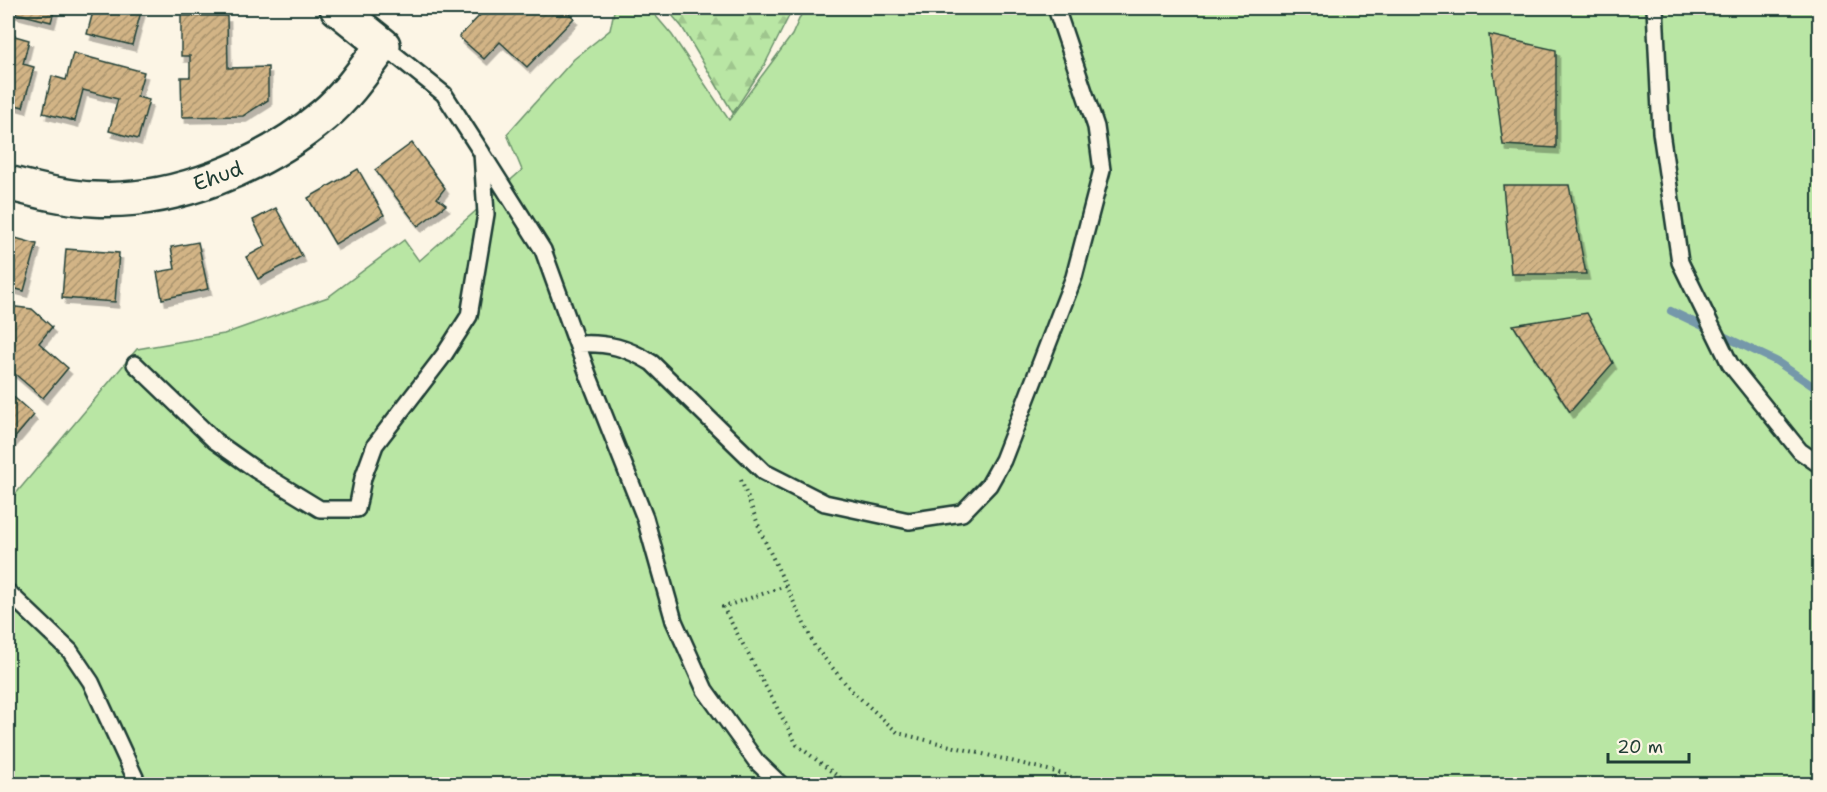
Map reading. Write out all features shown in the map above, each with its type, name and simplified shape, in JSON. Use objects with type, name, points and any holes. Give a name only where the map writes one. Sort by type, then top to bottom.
[{"type":"street","points":[[337,8],[383,45]]},
{"type":"street","name":"Ehud","points":[[8,183],[93,200],[139,196],[185,188],[237,171],[282,147],[325,114],[383,45]]},
{"type":"lane","points":[[578,344],[601,342],[632,350],[652,363],[764,472],[825,503],[909,521],[962,513],[989,485],[1003,460],[1074,276],[1102,170],[1095,127],[1056,8]]},
{"type":"lane","points":[[1654,8],[1661,132],[1680,262],[1730,364],[1800,451],[1820,465]]},
{"type":"lane","points":[[383,45],[444,94],[543,250],[645,518],[674,621],[700,680],[756,761],[780,784]]},
{"type":"lane","points":[[135,364],[215,441],[256,470],[320,510],[357,510],[363,478],[375,446],[444,355],[469,316],[486,214],[482,153]]},
{"type":"lane","points":[[8,592],[70,651],[91,682],[138,784]]},
{"type":"path","points":[[738,473],[763,537],[815,647],[851,690],[898,733],[1056,772],[1092,784]]},
{"type":"path","points":[[786,586],[723,607],[796,745],[848,784]]},
{"type":"green space","points":[[624,8],[649,8],[672,35],[729,120],[792,35],[804,8],[1819,8],[1819,784],[8,784],[8,503],[137,349],[224,334],[328,297],[404,240],[419,261],[522,170],[507,134],[574,59],[610,30],[614,11]]},
{"type":"green space","points":[[666,8],[793,8],[765,64],[733,113],[682,27]]},
{"type":"building","points":[[8,8],[55,8],[51,22],[8,11]]},
{"type":"building","points":[[94,8],[142,8],[132,45],[87,34]]},
{"type":"building","points":[[487,8],[563,8],[574,18],[527,67],[500,42],[484,59],[459,37]]},
{"type":"building","points":[[181,16],[227,16],[228,68],[268,67],[268,100],[243,116],[182,117],[181,77],[190,77],[190,56],[181,56]]},
{"type":"building","points":[[8,34],[29,40],[23,64],[34,67],[23,107],[8,103]]},
{"type":"building","points":[[1489,35],[1556,50],[1556,148],[1503,145]]},
{"type":"building","points":[[73,53],[144,72],[137,97],[149,100],[138,139],[109,131],[118,99],[83,90],[75,121],[43,113],[52,76],[66,80]]},
{"type":"building","points":[[412,143],[445,188],[437,198],[446,205],[418,226],[375,170]]},
{"type":"building","points":[[358,169],[384,215],[335,244],[308,198]]},
{"type":"building","points":[[1503,185],[1569,185],[1586,274],[1511,274]]},
{"type":"building","points":[[276,208],[302,256],[258,279],[246,257],[266,246],[253,220]]},
{"type":"building","points":[[8,236],[37,244],[24,291],[8,287]]},
{"type":"building","points":[[198,242],[208,289],[162,299],[157,272],[175,269],[171,247]]},
{"type":"building","points":[[66,249],[119,253],[115,302],[62,298]]},
{"type":"building","points":[[8,306],[32,309],[52,327],[39,343],[68,368],[43,398],[8,368]]},
{"type":"building","points":[[1587,313],[1613,363],[1570,412],[1513,325]]},
{"type":"building","points":[[8,392],[34,415],[8,446]]},
{"type":"waterway","points":[[1671,311],[1776,361],[1820,391]]}]
